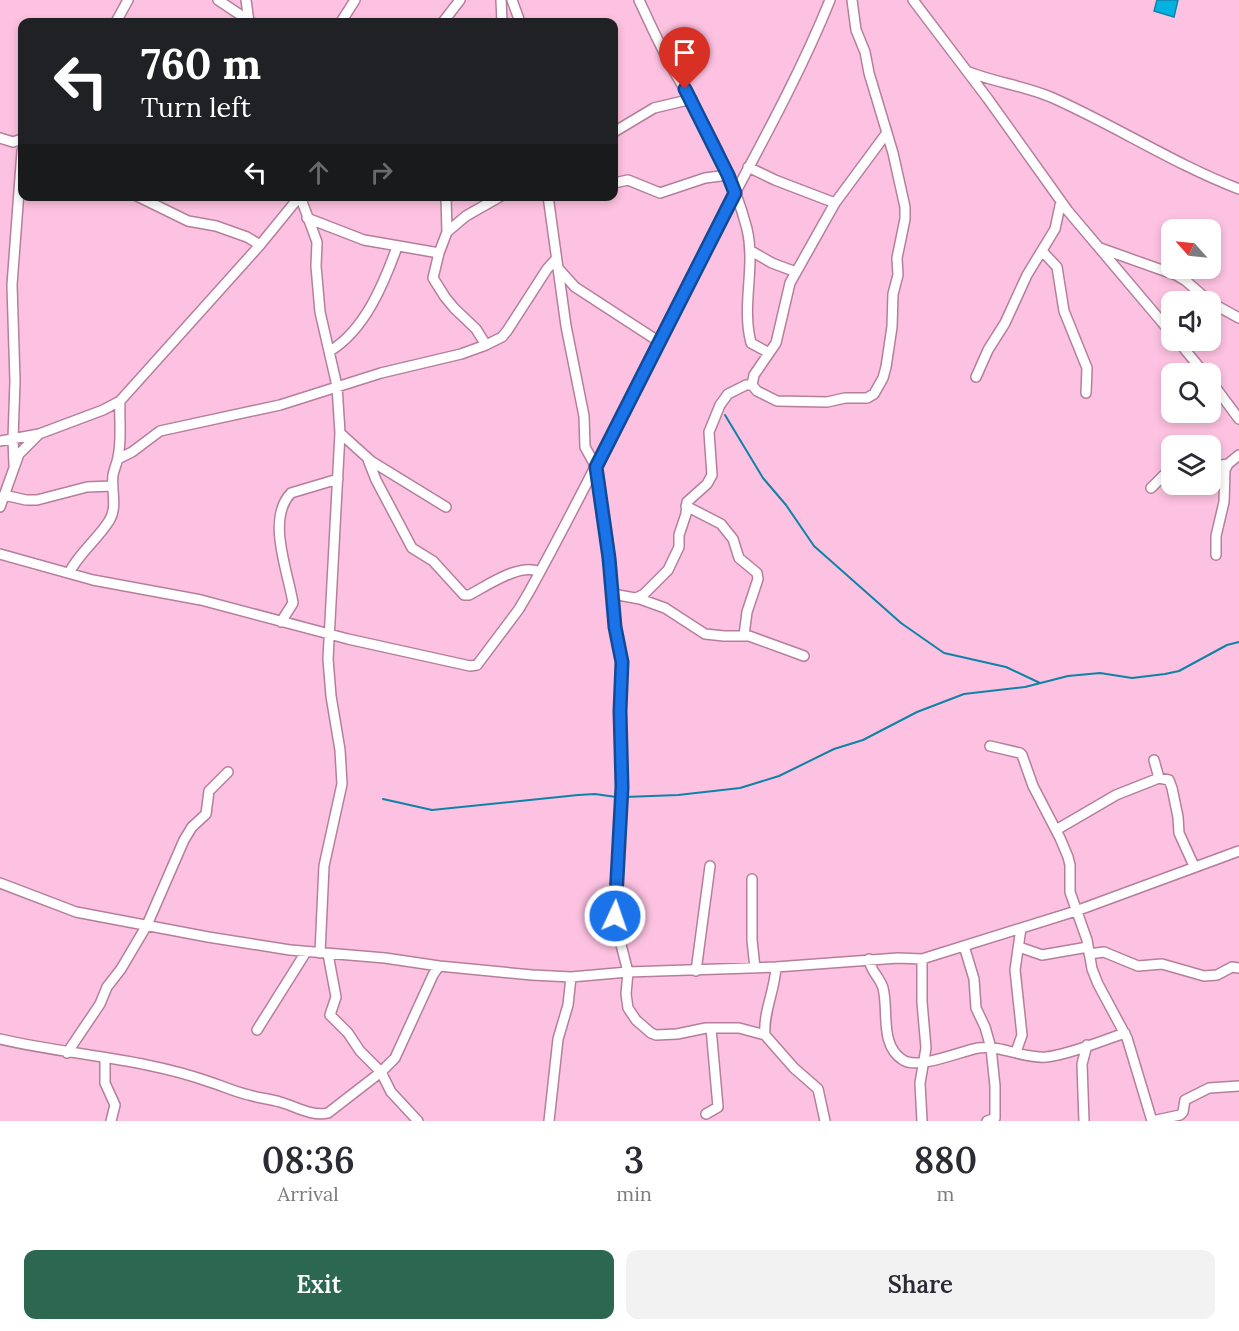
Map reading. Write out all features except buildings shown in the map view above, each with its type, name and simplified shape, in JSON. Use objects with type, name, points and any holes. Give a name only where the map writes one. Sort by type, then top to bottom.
[{"type":"street","points":[[118,18],[128,0]]},
{"type":"street","points":[[218,0],[244,18]]},
{"type":"street","points":[[246,0],[249,18]]},
{"type":"street","points":[[343,18],[355,0]]},
{"type":"street","points":[[446,18],[460,0]]},
{"type":"street","points":[[501,0],[502,18]]},
{"type":"street","points":[[512,0],[519,18]]},
{"type":"street","points":[[639,0],[678,78],[692,99],[740,206],[751,251],[747,306],[748,329],[752,343],[770,353]]},
{"type":"street","points":[[0,554],[118,586],[201,600],[384,648],[474,666],[483,659],[519,609],[540,572],[770,128],[830,0]]},
{"type":"street","points":[[752,385],[757,391],[777,401],[810,402],[867,398],[874,394],[879,385],[888,356],[893,294],[898,275],[897,258],[905,219],[904,201],[865,52],[857,34],[852,0]]},
{"type":"street","points":[[913,0],[1061,201],[1161,320]]},
{"type":"street","points":[[967,71],[1050,97],[1187,168],[1239,189]]},
{"type":"street","points":[[618,130],[654,108],[692,99]]},
{"type":"street","points":[[752,385],[754,375],[778,337],[786,293],[796,272],[835,202],[886,134]]},
{"type":"street","points":[[0,138],[13,142],[18,140]]},
{"type":"street","points":[[748,167],[775,180],[835,202]]},
{"type":"street","points":[[618,182],[628,180],[660,193],[705,178],[728,175]]},
{"type":"street","points":[[14,465],[12,439],[15,381],[12,285],[18,201]]},
{"type":"street","points":[[147,201],[188,221],[209,224],[260,244]]},
{"type":"street","points":[[0,441],[39,434],[103,410],[120,401],[296,201]]},
{"type":"street","points":[[302,201],[317,242],[316,266],[320,312],[337,386],[340,434],[328,659],[342,784],[324,866],[324,954],[336,997],[330,1015],[348,1033],[360,1051],[381,1071],[391,1092],[418,1121]]},
{"type":"street","points":[[446,201],[447,232],[433,278],[454,309],[476,328],[486,345]]},
{"type":"street","points":[[447,232],[466,216],[492,201]]},
{"type":"street","points":[[549,201],[566,326],[584,416],[585,447],[596,467],[622,668],[620,711],[622,787],[615,921],[628,972],[626,994],[629,1013],[651,1033],[664,1035],[711,1028],[739,1028],[765,1035],[794,1068],[818,1089],[825,1121]]},
{"type":"street","points":[[976,377],[1027,275],[1055,229],[1061,201]]},
{"type":"street","points":[[307,218],[364,240],[439,253]]},
{"type":"street","points":[[330,351],[357,326],[366,312],[389,270],[397,246]]},
{"type":"street","points":[[1099,248],[1176,275],[1197,291]]},
{"type":"street","points":[[751,251],[772,263],[796,272]]},
{"type":"street","points":[[1042,251],[1057,267],[1064,311],[1087,368],[1086,393]]},
{"type":"street","points":[[556,263],[575,287],[658,341]]},
{"type":"street","points":[[118,459],[132,452],[160,431],[280,405],[337,386],[486,345],[502,337],[546,269],[556,263]]},
{"type":"street","points":[[1221,308],[1239,318]]},
{"type":"street","points":[[1186,351],[1196,363]]},
{"type":"street","points":[[636,598],[644,594],[672,564],[679,547],[679,535],[686,506],[691,497],[707,484],[712,475],[710,432],[720,405],[728,394],[746,385],[752,385]]},
{"type":"street","points":[[1221,395],[1239,419]]},
{"type":"street","points":[[69,573],[76,559],[110,520],[114,502],[114,473],[121,436],[120,401]]},
{"type":"street","points":[[0,507],[14,465],[24,448],[39,434]]},
{"type":"street","points":[[340,434],[367,457],[446,507]]},
{"type":"street","points":[[1221,465],[1228,464],[1239,455]]},
{"type":"street","points":[[367,457],[376,480],[412,548],[433,561],[464,595],[517,572],[533,569],[540,572]]},
{"type":"street","points":[[1216,555],[1216,536],[1223,510],[1224,479],[1228,464]]},
{"type":"street","points":[[1151,488],[1161,478]]},
{"type":"street","points":[[281,622],[293,603],[280,543],[279,525],[283,505],[291,493],[338,480]]},
{"type":"street","points":[[4,495],[37,500],[87,487],[113,486]]},
{"type":"street","points":[[686,506],[711,518],[729,533],[739,558],[758,576],[747,612],[744,636]]},
{"type":"street","points":[[613,594],[636,598],[665,608],[705,634],[744,636],[804,656]]},
{"type":"street","points":[[990,746],[1022,755],[1036,793],[1056,830],[1070,865],[1070,892],[1085,932],[1092,969],[1125,1033],[1152,1121],[1180,1114],[1183,1112],[1185,1100],[1204,1090],[1239,1086]]},
{"type":"street","points":[[1154,760],[1159,778]]},
{"type":"street","points":[[67,1053],[100,1004],[107,987],[122,969],[147,925],[184,840],[192,827],[206,814],[209,791],[228,772]]},
{"type":"street","points":[[1056,830],[1116,795],[1159,778],[1166,779],[1171,783],[1179,833],[1194,866]]},
{"type":"street","points":[[0,883],[76,912],[261,946],[324,954],[385,958],[439,966],[572,977],[628,972],[696,971],[869,960],[922,959],[1076,910],[1239,851]]},
{"type":"street","points":[[696,971],[710,866]]},
{"type":"street","points":[[752,879],[752,940],[755,968]]},
{"type":"street","points":[[1016,1052],[1022,1035],[1015,979],[1021,928]]},
{"type":"street","points":[[964,946],[974,979],[976,1008],[991,1048],[995,1086],[995,1118],[987,1121]]},
{"type":"street","points":[[1018,947],[1042,954],[1089,950],[1104,952],[1138,966],[1162,964],[1204,976],[1217,975],[1232,967],[1239,968]]},
{"type":"street","points":[[257,1030],[306,952]]},
{"type":"street","points":[[922,959],[921,1002],[926,1048],[920,1083],[922,1121]]},
{"type":"street","points":[[869,960],[870,967],[883,990],[890,1044],[904,1061],[940,1059],[975,1049],[991,1048],[1045,1057],[1125,1033]]},
{"type":"street","points":[[0,1040],[153,1067],[320,1115],[328,1113],[395,1058],[439,966]]},
{"type":"street","points":[[765,1035],[765,1018],[776,967]]},
{"type":"street","points":[[549,1121],[558,1038],[568,1005],[572,977]]},
{"type":"street","points":[[706,1114],[718,1107],[711,1028]]},
{"type":"street","points":[[1084,1121],[1082,1064],[1088,1045]]},
{"type":"street","points":[[105,1059],[104,1077],[115,1106],[111,1121]]},
{"type":"water","points":[[1157,0],[1178,0],[1174,17],[1154,11]]},
{"type":"waterway","points":[[725,415],[763,478],[786,505],[814,546],[901,623],[944,653],[1006,667],[1040,683]]},
{"type":"waterway","points":[[625,797],[678,795],[740,788],[779,776],[834,749],[863,740],[917,712],[964,694],[1025,687],[1068,676],[1100,673],[1132,678],[1165,674],[1179,671],[1227,645],[1239,642]]},
{"type":"waterway","points":[[383,799],[432,810],[578,795],[595,794],[616,797]]},
{"type":"route","points":[[615,916],[622,787],[620,711],[622,662],[615,627],[609,558],[596,467],[735,193],[692,99],[685,89]]}]
